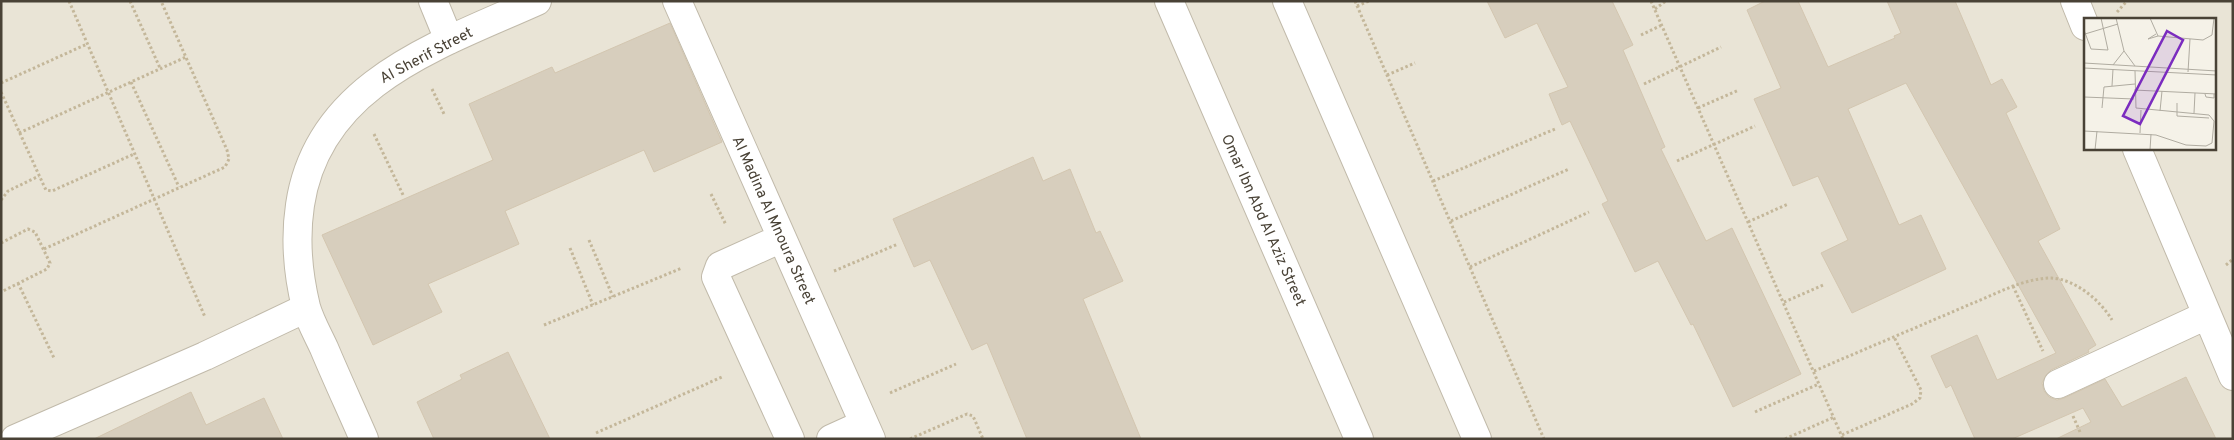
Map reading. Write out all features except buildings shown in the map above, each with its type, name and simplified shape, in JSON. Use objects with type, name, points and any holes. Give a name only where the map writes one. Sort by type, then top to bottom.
[{"type":"street","points":[[433,1],[449,40]]},
{"type":"street","name":"Al Sherif Street","points":[[364,439],[306,308],[300,271],[297,227],[303,184],[318,144],[336,120],[357,98],[396,68],[449,40],[537,1]]},
{"type":"street","name":"Al Madina Al Mnoura Street","points":[[677,1],[864,423]]},
{"type":"street","name":"Omar Ibn Abd Al Aziz Street","points":[[1168,1],[1360,439]]},
{"type":"street","points":[[1286,1],[1477,439]]},
{"type":"street","points":[[2075,1],[2084,24]]},
{"type":"street","points":[[2137,150],[2233,376]]},
{"type":"street","points":[[782,238],[720,266],[716,276],[790,439]]},
{"type":"street","points":[[15,439],[205,356],[306,308]]},
{"type":"street","points":[[2058,384],[2207,315]]},
{"type":"street","points":[[832,439],[864,423]]},
{"type":"path","points":[[69,1],[204,317]]},
{"type":"path","points":[[130,1],[160,68]]},
{"type":"path","points":[[44,249],[225,166],[229,159],[228,150],[161,1]]},
{"type":"path","points":[[1355,1],[1544,439]]},
{"type":"path","points":[[1357,6],[1369,1]]},
{"type":"path","points":[[1651,1],[1842,437],[1912,404],[1920,398],[1921,390],[1894,337]]},
{"type":"path","points":[[1655,10],[1666,1]]},
{"type":"path","points":[[1641,35],[1662,25]]},
{"type":"path","points":[[1,83],[87,44]]},
{"type":"path","points":[[1644,84],[1721,47]]},
{"type":"path","points":[[19,133],[186,57]]},
{"type":"path","points":[[1387,75],[1415,63]]},
{"type":"path","points":[[131,82],[179,187]]},
{"type":"path","points":[[1698,108],[1739,90]]},
{"type":"path","points":[[1,92],[44,188],[52,191],[134,154]]},
{"type":"path","points":[[357,98],[404,197]]},
{"type":"path","points":[[1677,162],[1755,126]]},
{"type":"path","points":[[1433,181],[1555,129]]},
{"type":"path","points":[[1450,221],[1569,169]]},
{"type":"path","points":[[1,200],[8,191],[39,176]]},
{"type":"path","points":[[1748,222],[1788,204]]},
{"type":"path","points":[[1470,267],[1589,212]]},
{"type":"path","points":[[1,243],[30,229],[35,232],[50,261],[48,267],[1,292]]},
{"type":"path","points":[[589,240],[613,297]]},
{"type":"path","points":[[802,284],[898,244]]},
{"type":"path","points":[[570,248],[593,305]]},
{"type":"path","points":[[544,326],[683,268],[700,267],[716,272]]},
{"type":"path","points":[[1814,371],[2013,286],[2032,280],[2054,278],[2073,285],[2092,296],[2107,312],[2128,351]]},
{"type":"path","points":[[18,283],[54,358]]},
{"type":"path","points":[[1784,302],[1823,285]]},
{"type":"path","points":[[596,433],[754,362]]},
{"type":"path","points":[[864,423],[956,364]]},
{"type":"path","points":[[1754,412],[1819,384]]},
{"type":"path","points":[[910,439],[967,414],[973,416],[983,439]]},
{"type":"path","points":[[1785,439],[1834,417]]},
{"type":"shaded area","points":[[1,1],[2233,1],[2233,439],[1,439]]}]
